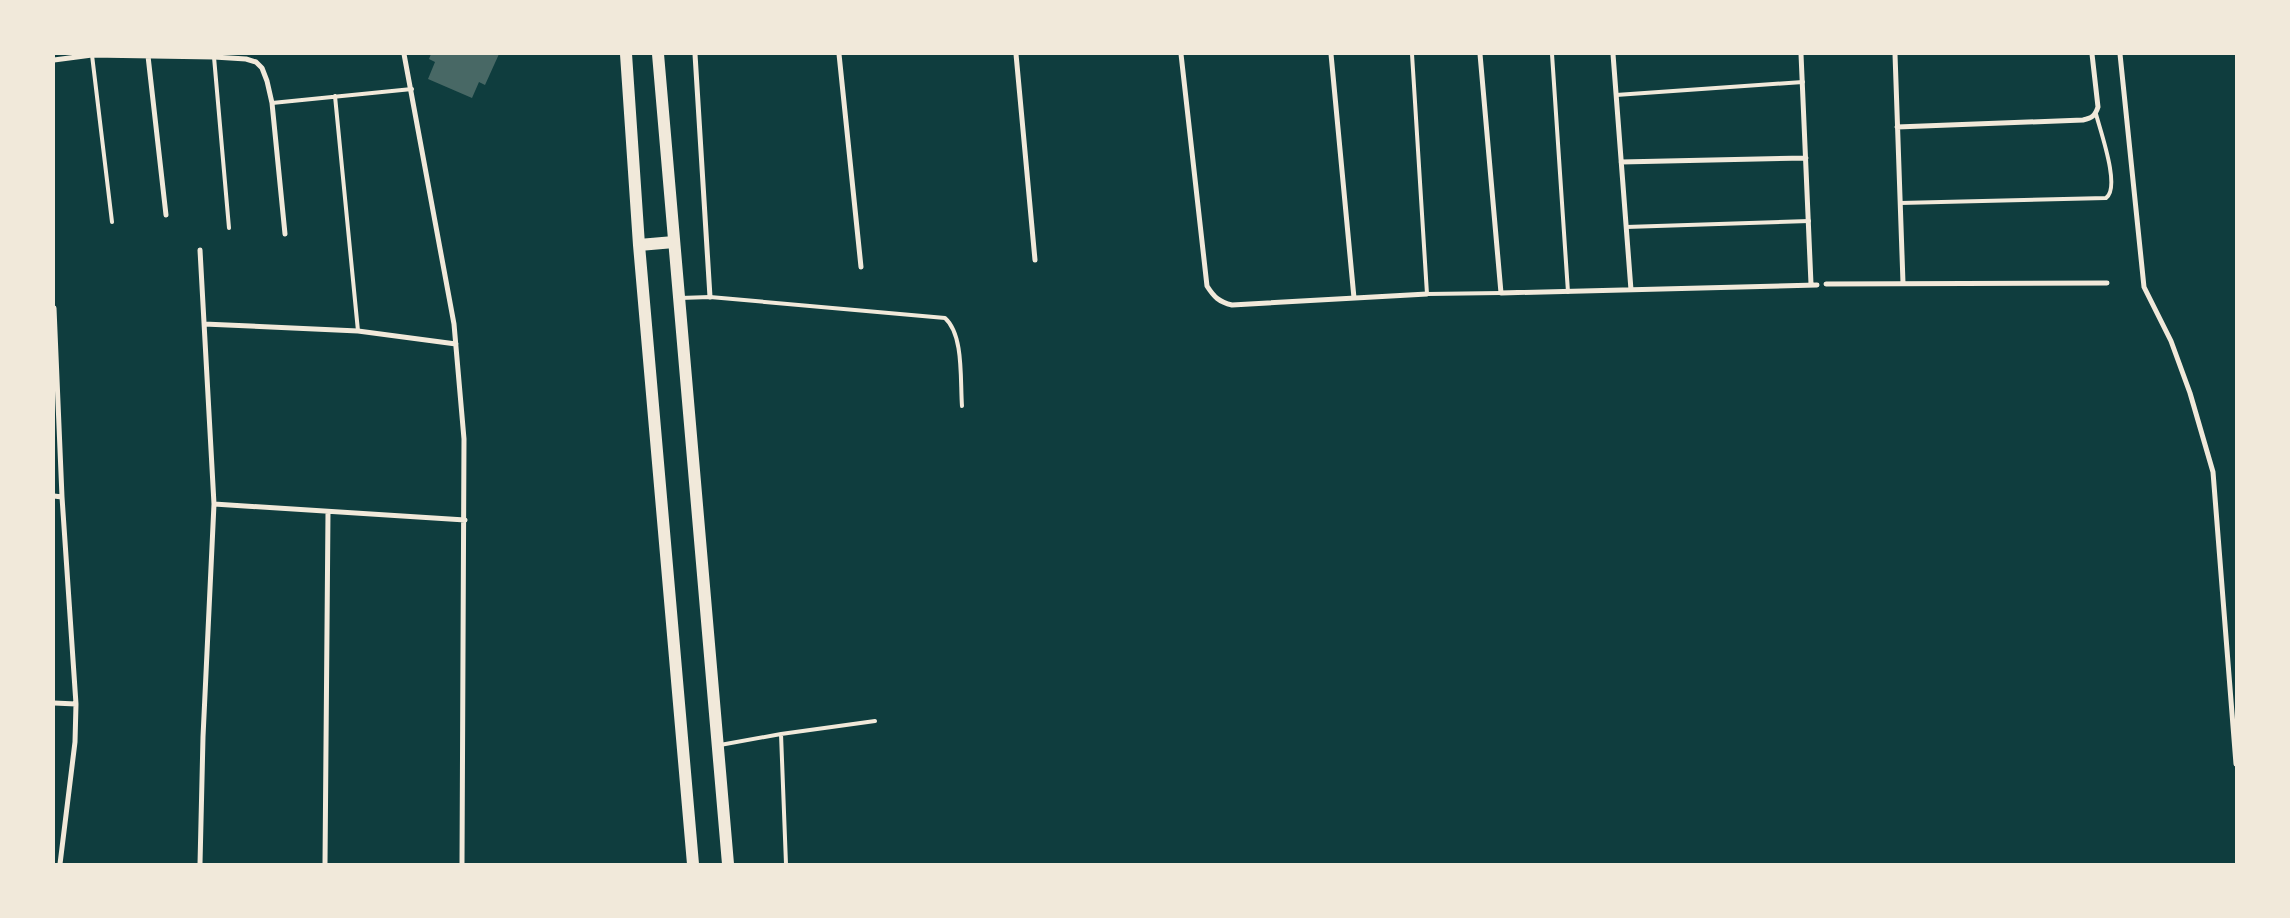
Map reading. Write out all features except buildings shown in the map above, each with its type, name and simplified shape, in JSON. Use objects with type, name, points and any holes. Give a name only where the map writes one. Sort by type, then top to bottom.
[{"type":"main road","points":[[626,54],[638,245],[693,864]]},
{"type":"main road","points":[[658,54],[728,864]]},
{"type":"main road","points":[[638,245],[674,242]]},
{"type":"street","points":[[404,54],[412,90],[456,344],[464,439],[462,864]]},
{"type":"street","points":[[695,54],[710,297]]},
{"type":"street","points":[[839,54],[861,267]]},
{"type":"street","points":[[1016,54],[1035,260]]},
{"type":"street","points":[[1181,54],[1207,286],[1214,297],[1222,303],[1232,305],[1427,294]]},
{"type":"street","points":[[1331,54],[1354,298]]},
{"type":"street","points":[[1480,54],[1501,293],[1814,285],[1801,54]]},
{"type":"street","points":[[1613,54],[1631,290]]},
{"type":"street","points":[[1895,54],[1903,283]]},
{"type":"street","points":[[1898,127],[2083,120],[2096,114],[2098,102],[2092,54]]},
{"type":"street","points":[[2120,54],[2144,287],[2170,341],[2190,393],[2214,472],[2236,764]]},
{"type":"street","points":[[54,60],[92,55],[214,57],[246,59],[256,62],[262,68],[272,103],[285,234]]},
{"type":"street","points":[[148,56],[166,215]]},
{"type":"street","points":[[1621,162],[1806,158]]},
{"type":"street","points":[[200,250],[214,504],[203,737],[200,864]]},
{"type":"street","points":[[1826,284],[2107,283]]},
{"type":"street","points":[[54,308],[62,497],[76,704],[75,742],[60,864]]},
{"type":"street","points":[[204,324],[358,331],[456,344]]},
{"type":"street","points":[[54,496],[62,497]]},
{"type":"street","points":[[214,504],[465,520]]},
{"type":"street","points":[[325,864],[328,512]]},
{"type":"street","points":[[54,703],[76,704]]},
{"type":"lane","points":[[1412,54],[1427,294],[1501,293]]},
{"type":"lane","points":[[1552,54],[1568,292]]},
{"type":"lane","points":[[92,55],[112,222]]},
{"type":"lane","points":[[214,57],[229,228]]},
{"type":"lane","points":[[1616,95],[1803,82]]},
{"type":"lane","points":[[272,103],[412,90]]},
{"type":"lane","points":[[335,96],[358,331]]},
{"type":"lane","points":[[1900,203],[2106,198],[2112,191],[2111,179],[2108,159],[2096,114]]},
{"type":"lane","points":[[1626,228],[1810,221]]},
{"type":"lane","points":[[678,298],[710,297],[945,318],[952,324],[957,335],[962,406]]},
{"type":"lane","points":[[717,745],[875,721]]},
{"type":"lane","points":[[781,734],[786,864]]}]
